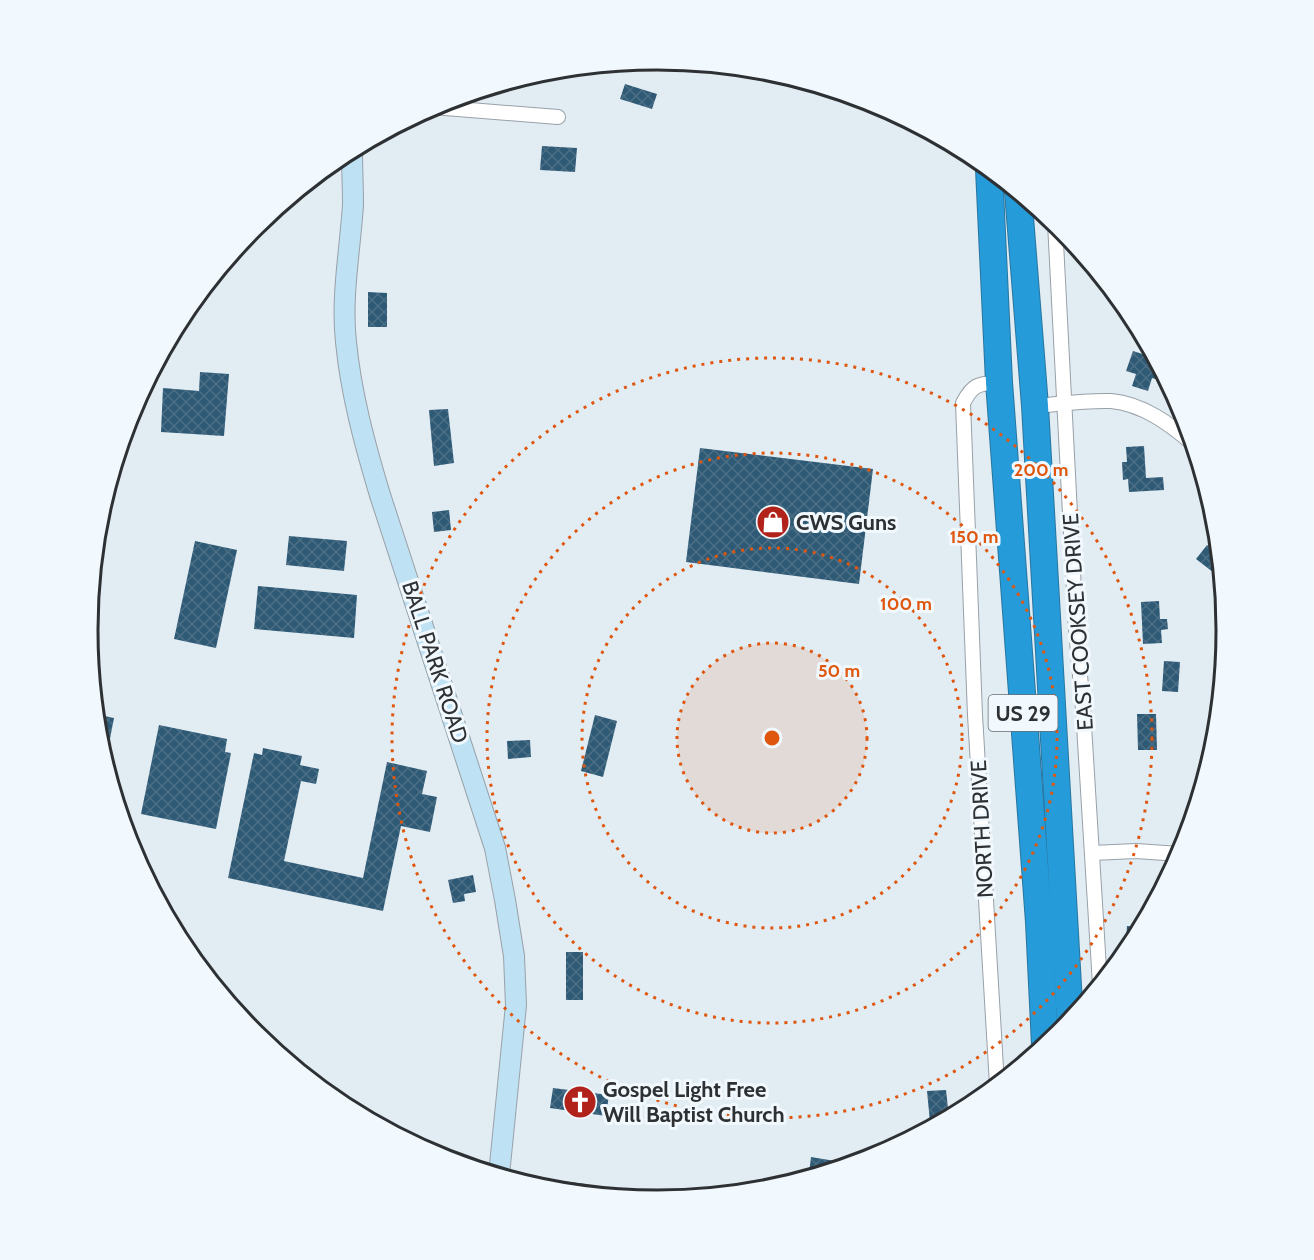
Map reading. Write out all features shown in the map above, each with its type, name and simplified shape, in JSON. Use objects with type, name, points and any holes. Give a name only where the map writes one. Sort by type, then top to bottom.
[{"type":"highway","name":"US 29","points":[[990,180],[999,382],[1039,922],[1044,1034]]},
{"type":"highway","name":"US 29","points":[[1019,203],[1035,406],[1069,1008]]},
{"type":"street","points":[[454,109],[558,117]]},
{"type":"street","name":"BALL PARK ROAD","points":[[352,161],[353,204],[345,296],[345,341],[350,377],[365,447],[495,848],[514,956],[516,1005],[500,1167]]},
{"type":"street","name":"EAST COOKSEY DRIVE","points":[[1056,237],[1076,630],[1099,973]]},
{"type":"street","name":"NORTH DRIVE","points":[[996,1075],[975,715],[963,403],[969,391],[978,384],[999,382]]},
{"type":"street","points":[[1035,406],[1112,401],[1140,409],[1170,424],[1181,433]]},
{"type":"street","points":[[1092,853],[1136,851],[1170,853]]},
{"type":"building","points":[[625,84],[657,94],[652,109],[620,99]]},
{"type":"building","points":[[542,146],[577,148],[575,172],[540,170]]},
{"type":"building","points":[[368,292],[387,293],[387,327],[368,327]]},
{"type":"building","points":[[1133,351],[1144,355],[1157,380],[1152,378],[1148,391],[1132,386],[1136,374],[1126,371]]},
{"type":"building","points":[[200,372],[229,374],[224,436],[161,432],[163,388],[199,391]]},
{"type":"building","points":[[448,409],[454,463],[434,466],[429,410]]},
{"type":"building","points":[[1144,446],[1146,478],[1163,477],[1164,490],[1129,492],[1128,479],[1123,480],[1122,462],[1127,462],[1126,447]]},
{"type":"building","points":[[700,448],[873,469],[859,584],[686,562]]},
{"type":"building","points":[[449,510],[451,530],[434,532],[432,512]]},
{"type":"building","points":[[289,536],[347,541],[344,571],[286,565]]},
{"type":"building","points":[[195,541],[237,550],[216,648],[174,639]]},
{"type":"building","points":[[1207,545],[1210,548],[1213,572],[1196,559]]},
{"type":"building","points":[[258,586],[357,595],[354,638],[254,629]]},
{"type":"building","points":[[1159,601],[1160,619],[1167,619],[1168,629],[1161,630],[1162,643],[1143,644],[1141,602]]},
{"type":"building","points":[[1164,661],[1180,662],[1178,692],[1162,691]]},
{"type":"building","points":[[1137,714],[1156,714],[1157,750],[1138,750]]},
{"type":"building","points":[[595,715],[617,721],[603,777],[581,771]]},
{"type":"building","points":[[104,716],[114,718],[109,743]]},
{"type":"building","points":[[159,725],[227,739],[225,752],[231,753],[216,829],[141,814]]},
{"type":"building","points":[[530,740],[531,757],[508,759],[507,741]]},
{"type":"building","points":[[263,748],[302,756],[300,765],[319,769],[316,784],[301,781],[284,861],[363,878],[387,762],[427,771],[422,794],[437,797],[430,832],[401,826],[383,911],[228,878],[254,753],[262,755]]},
{"type":"building","points":[[473,875],[476,892],[464,894],[465,901],[453,903],[448,880]]},
{"type":"building","points":[[566,952],[583,952],[583,1000],[566,1000]]},
{"type":"building","points":[[553,1088],[609,1095],[606,1116],[550,1108]]},
{"type":"building","points":[[946,1090],[948,1108],[930,1119],[927,1091]]},
{"type":"building","points":[[811,1157],[834,1161],[810,1168]]},
{"type":"place","name":"CWS Guns","points":[[773,522]]},
{"type":"place","name":"Gospel Light Free Will Baptist Church","points":[[580,1102]]}]
